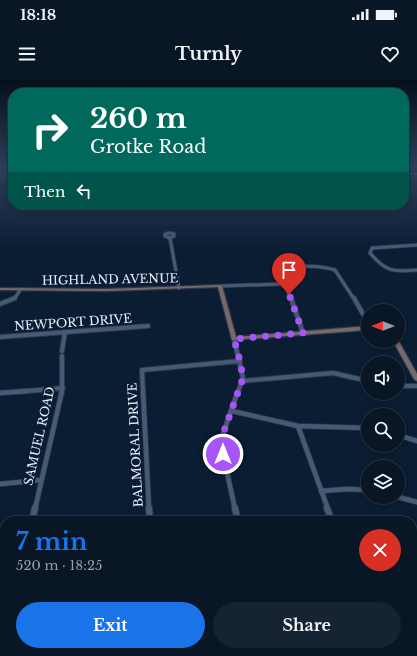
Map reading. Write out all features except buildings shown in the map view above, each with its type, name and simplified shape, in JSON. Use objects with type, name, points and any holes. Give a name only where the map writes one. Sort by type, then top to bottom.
[{"type":"street","points":[[170,238],[179,288]]},
{"type":"street","points":[[417,245],[372,248],[370,253],[382,267],[387,270],[396,272],[417,270]]},
{"type":"street","points":[[303,333],[280,276],[280,273],[287,269],[321,266],[335,270],[361,311]]},
{"type":"street","points":[[237,516],[223,454],[223,434],[242,381],[240,361],[220,286],[283,284]]},
{"type":"street","name":"HIGHLAND AVENUE","points":[[0,289],[106,290],[220,286]]},
{"type":"street","points":[[0,304],[14,300],[21,289]]},
{"type":"street","name":"NEWPORT DRIVE","points":[[0,337],[148,326]]},
{"type":"street","points":[[234,339],[361,329]]},
{"type":"street","name":"SAMUEL ROAD","points":[[33,516],[40,480],[63,388],[62,354],[65,332]]},
{"type":"street","points":[[400,348],[417,379]]},
{"type":"street","name":"BALMORAL DRIVE","points":[[150,516],[142,370],[240,361]]},
{"type":"street","points":[[242,381],[333,373],[361,379]]},
{"type":"street","points":[[405,386],[417,386]]},
{"type":"street","points":[[0,393],[63,388]]},
{"type":"street","points":[[232,411],[298,426],[361,428]]},
{"type":"street","points":[[298,426],[330,516]]},
{"type":"street","points":[[405,437],[417,441]]},
{"type":"street","points":[[0,484],[40,480]]},
{"type":"street","points":[[321,491],[361,490]]},
{"type":"street","points":[[405,499],[417,502]]},
{"type":"route","points":[[223,454],[223,434],[243,378],[234,339],[303,333],[289,294]]}]
